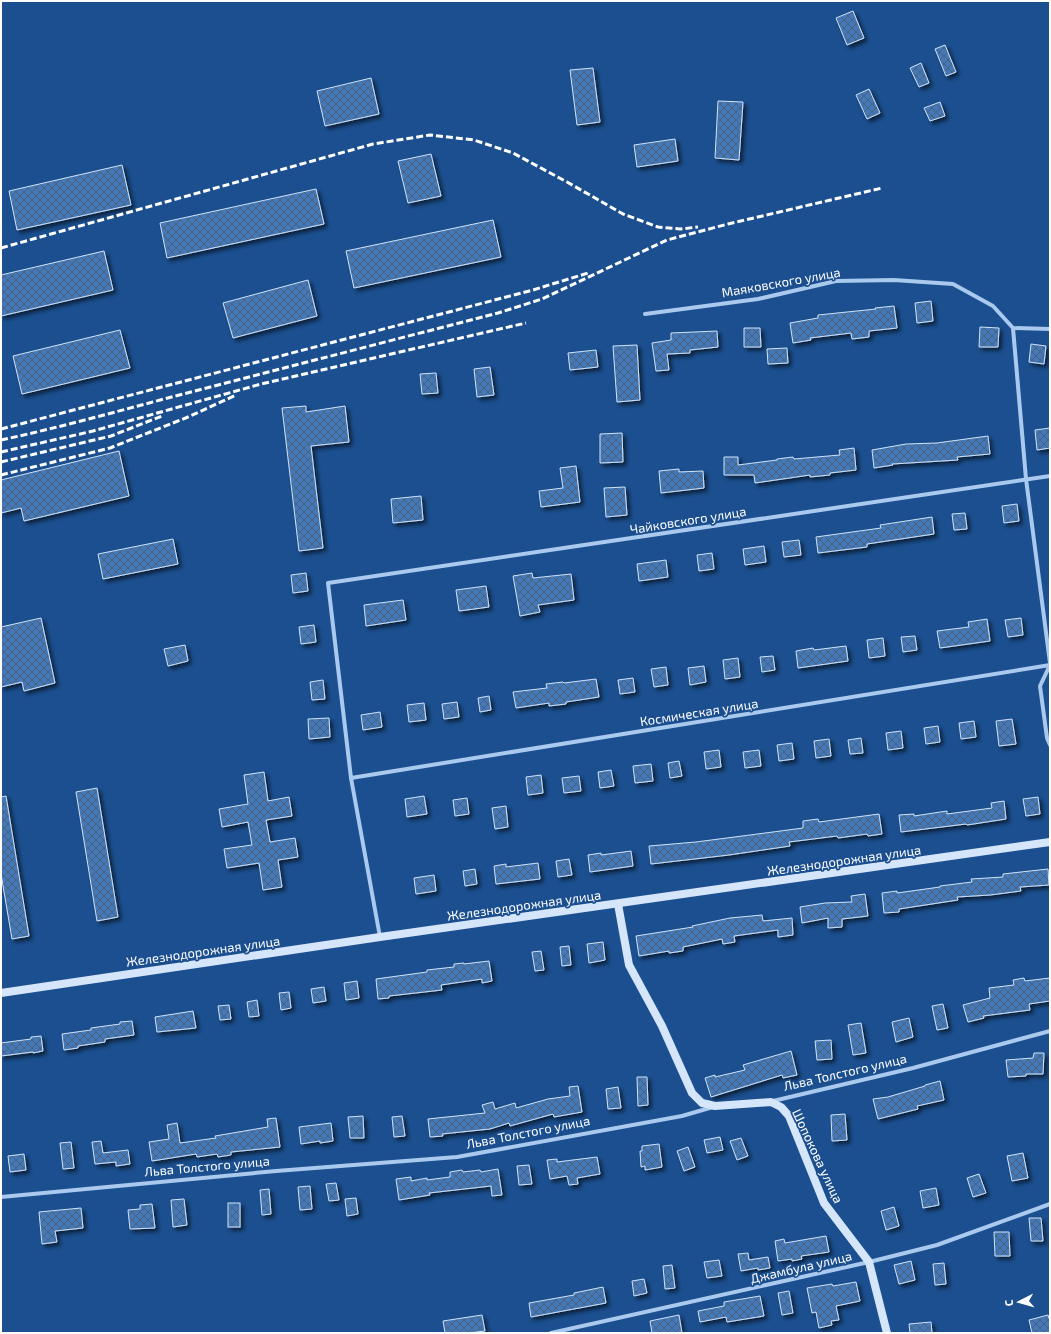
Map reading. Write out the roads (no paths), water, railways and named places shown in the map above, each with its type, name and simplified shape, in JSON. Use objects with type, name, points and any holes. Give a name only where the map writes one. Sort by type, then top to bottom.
[{"type":"street","name":"Маяковского улица","points":[[645,314],[758,298],[836,281],[894,280],[953,284],[993,306],[1013,328]]},
{"type":"street","points":[[1050,328],[1013,328],[1026,479],[1050,664],[1040,686],[1047,738],[1050,745]]},
{"type":"street","name":"Чайковского улица","points":[[352,778],[328,584],[1050,476]]},
{"type":"street","name":"Космическая улица","points":[[352,778],[1050,664]]},
{"type":"street","points":[[352,778],[380,937]]},
{"type":"street","name":"Железнодорожная улица","points":[[1,993],[380,937],[1050,842]]},
{"type":"street","points":[[618,904],[629,965],[662,1026],[692,1093],[702,1103],[715,1106]]},
{"type":"street","name":"Льва Толстого улица","points":[[1,1197],[457,1157],[682,1116],[715,1106],[771,1102],[913,1068],[1050,1031]]},
{"type":"street","name":"Шопокова улица","points":[[771,1102],[781,1107],[789,1116],[824,1203],[869,1262],[887,1333]]},
{"type":"street","name":"Джамбула улица","points":[[551,1333],[869,1262],[937,1244],[1050,1204]]},
{"type":"railway","points":[[1,248],[373,144],[430,135],[474,140],[513,153],[623,214],[658,227],[680,229],[698,227]]},
{"type":"railway","points":[[1,440],[69,424],[498,313],[542,299],[667,240],[728,224],[882,188]]},
{"type":"railway","points":[[1,429],[533,290],[588,273]]},
{"type":"railway","points":[[1,452],[93,431],[261,384],[526,323]]},
{"type":"railway","points":[[1,475],[110,448],[188,417],[236,395]]},
{"type":"railway","points":[[1,462],[111,436],[162,416]]}]
